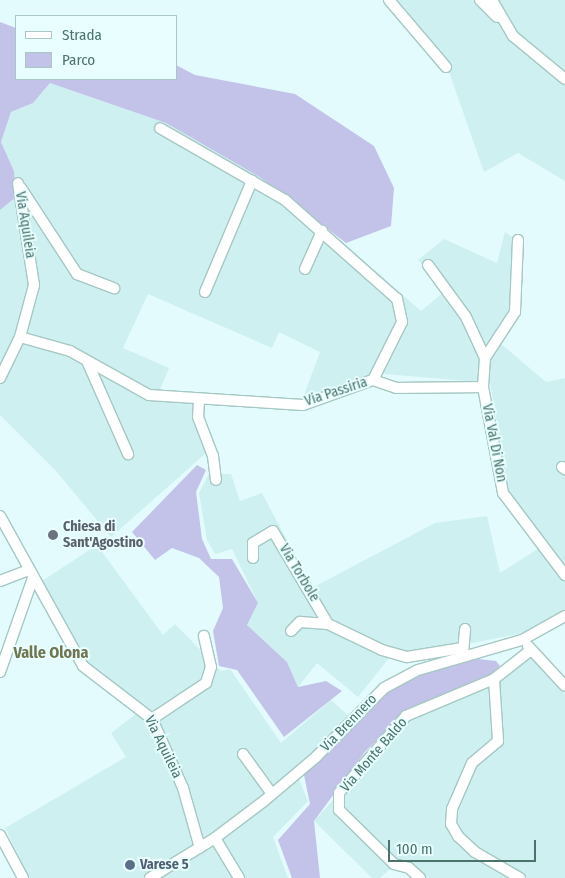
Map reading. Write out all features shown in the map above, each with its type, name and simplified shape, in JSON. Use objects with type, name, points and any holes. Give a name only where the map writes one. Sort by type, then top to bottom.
[{"type":"street","points":[[389,0],[446,67]]},
{"type":"street","points":[[480,0],[500,19],[513,36],[565,78]]},
{"type":"street","points":[[492,0],[500,19]]},
{"type":"street","name":"Via Passiria","points":[[20,337],[70,351],[141,392],[198,400],[303,405],[373,380],[402,322],[402,310],[397,299],[322,231],[252,180],[160,128]]},
{"type":"street","points":[[205,292],[252,180]]},
{"type":"street","name":"Via Aquileia","points":[[0,378],[20,337],[34,285],[18,183],[77,274],[114,288]]},
{"type":"street","points":[[305,269],[322,231]]},
{"type":"street","name":"Via Val Di Non","points":[[518,240],[515,312],[486,358],[483,387],[503,493],[564,573]]},
{"type":"street","points":[[428,265],[466,317],[486,358]]},
{"type":"street","points":[[87,361],[128,454]]},
{"type":"street","name":"Via Val Di Non","points":[[373,380],[396,388],[483,387]]},
{"type":"street","points":[[198,400],[198,417],[214,456],[216,480]]},
{"type":"street","name":"Via Aquileia","points":[[0,516],[83,666],[152,719],[183,788],[200,848]]},
{"type":"street","name":"Via Torbole","points":[[253,558],[253,543],[273,531],[328,624]]},
{"type":"street","points":[[0,581],[31,574]]},
{"type":"street","points":[[0,672],[31,574]]},
{"type":"street","name":"Via Brennero","points":[[150,878],[215,838],[272,794],[316,757],[384,688],[418,670],[462,652],[522,640],[565,616]]},
{"type":"street","name":"Via Torbole","points":[[291,632],[300,622],[328,624],[396,655],[462,652]]},
{"type":"street","points":[[462,652],[465,629]]},
{"type":"street","points":[[152,719],[206,683],[211,667],[204,636]]},
{"type":"street","points":[[522,640],[565,686]]},
{"type":"street","name":"Via Monte Baldo","points":[[420,878],[409,868],[394,864],[339,810],[339,794],[406,716],[494,679],[531,650]]},
{"type":"street","points":[[494,679],[498,741],[472,763],[452,809],[451,824],[475,852],[520,878]]},
{"type":"street","points":[[243,754],[272,794]]},
{"type":"street","points":[[0,835],[23,878]]},
{"type":"street","points":[[215,838],[239,878]]},
{"type":"shaded area","points":[[396,0],[565,0],[565,181],[518,153],[484,172],[447,66]]},
{"type":"shaded area","points":[[50,83],[166,123],[261,178],[306,210],[421,311],[445,291],[418,260],[444,239],[497,263],[505,232],[519,242],[512,305],[494,338],[546,382],[565,378],[565,612],[548,628],[443,649],[393,653],[358,697],[317,663],[298,687],[287,662],[247,625],[258,603],[232,549],[215,554],[207,540],[199,493],[209,474],[231,474],[240,501],[262,493],[312,588],[435,523],[487,516],[500,573],[547,543],[509,494],[490,383],[373,373],[301,403],[320,352],[279,332],[272,348],[148,294],[123,348],[169,368],[160,390],[192,395],[205,454],[111,537],[56,471],[0,415],[0,210],[16,197],[14,171],[1,142],[11,112],[33,103]]},
{"type":"shaded area","points":[[97,545],[163,635],[175,624],[221,671],[230,669],[281,743],[331,700],[349,716],[296,772],[308,801],[273,837],[288,878],[29,878],[5,828],[126,757],[111,733],[140,711],[86,667],[39,583]]},
{"type":"shaded area","points":[[529,656],[565,690],[565,878],[423,878],[397,863],[380,878],[372,878],[314,821],[408,718]]},
{"type":"green space","points":[[0,22],[15,28],[15,80],[178,80],[178,66],[195,75],[295,94],[374,146],[394,188],[391,226],[346,243],[261,178],[166,123],[50,83],[33,103],[11,112],[1,142],[14,171],[16,197],[0,210]]},
{"type":"green space","points":[[197,465],[206,470],[196,492],[202,539],[211,559],[232,559],[258,603],[247,625],[287,662],[298,687],[326,681],[342,691],[284,737],[237,670],[219,666],[213,631],[223,608],[219,577],[199,558],[172,548],[155,560],[132,532]]},
{"type":"green space","points":[[478,659],[496,661],[500,666],[490,676],[404,712],[365,752],[314,821],[320,878],[292,878],[278,840],[310,804],[304,775],[386,693],[421,674]]},
{"type":"place","name":"Chiesa di Sant'Agostino","points":[[53,535]]},
{"type":"place","name":"Varese 5","points":[[130,865]]},
{"type":"district","name":"Valle Olona","points":[[51,653]]}]
